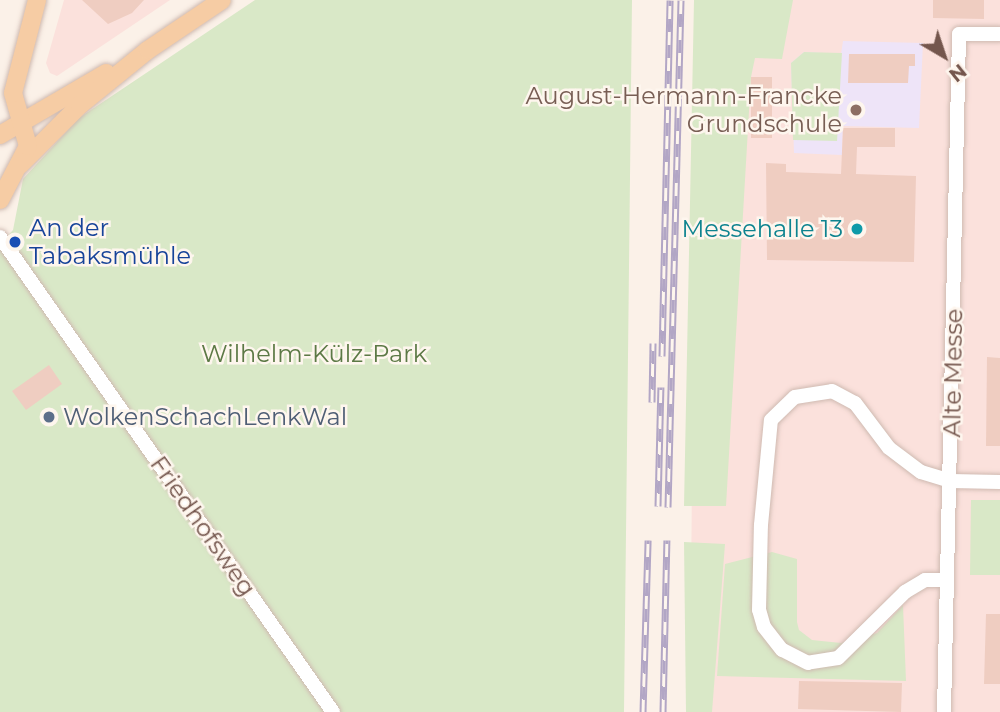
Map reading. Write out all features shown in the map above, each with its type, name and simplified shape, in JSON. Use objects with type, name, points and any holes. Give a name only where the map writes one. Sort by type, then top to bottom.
[{"type":"main road","points":[[0,200],[20,166],[29,143],[14,88],[37,0]]},
{"type":"main road","points":[[0,135],[21,120],[148,50],[222,0]]},
{"type":"main road","points":[[20,166],[62,121],[148,50]]},
{"type":"main road","points":[[21,120],[42,129],[62,121]]},
{"type":"street","name":"Alte Messe","points":[[944,712],[959,34],[1000,34]]},
{"type":"street","name":"Friedhofsweg","points":[[0,237],[333,712]]},
{"type":"street","points":[[947,580],[925,580],[905,592],[875,617],[854,647],[822,663],[808,663],[782,650],[764,627],[759,610],[761,525],[771,420],[786,402],[812,391],[847,395],[901,459],[920,472],[951,481],[1000,482]]},
{"type":"shaded area","points":[[64,0],[170,0],[57,76],[50,73],[46,63]]},
{"type":"shaded area","points":[[696,0],[1000,0],[1000,712],[690,712]]},
{"type":"shaded area","name":"August-Hermann-Francke Grundschule","points":[[843,41],[923,43],[919,128],[843,126],[842,155],[794,153],[791,63],[804,52],[841,54]]},
{"type":"green space","name":"Wilhelm-Külz-Park","points":[[255,0],[632,0],[624,712],[0,712],[0,244],[13,230],[23,179],[79,118]]},
{"type":"green space","points":[[694,0],[793,0],[782,59],[755,58],[751,77],[726,506],[684,506]]},
{"type":"green space","points":[[804,52],[842,53],[837,141],[793,140],[791,63]]},
{"type":"green space","points":[[971,500],[1000,500],[1000,575],[970,575]]},
{"type":"green space","points":[[684,542],[725,544],[712,712],[686,712]]},
{"type":"green space","points":[[772,552],[797,559],[797,622],[799,630],[812,640],[841,643],[877,633],[903,605],[906,681],[717,676],[725,564]]},
{"type":"building","points":[[82,0],[144,0],[132,13],[108,24]]},
{"type":"building","points":[[933,0],[984,0],[984,19],[933,18]]},
{"type":"building","points":[[849,54],[915,54],[915,66],[909,66],[908,83],[848,83]]},
{"type":"building","points":[[751,77],[772,77],[772,138],[751,138]]},
{"type":"building","name":"Messehalle 13","points":[[843,128],[895,128],[895,147],[857,147],[856,174],[916,176],[914,262],[767,260],[766,163],[786,164],[786,172],[841,174]]},
{"type":"building","points":[[987,357],[1000,358],[1000,446],[986,446]]},
{"type":"building","points":[[49,365],[62,384],[26,410],[12,391]]},
{"type":"building","points":[[986,614],[1000,614],[1000,684],[984,684]]},
{"type":"building","points":[[799,681],[902,683],[901,712],[798,709]]},
{"type":"railway","points":[[662,356],[670,0]]},
{"type":"railway","points":[[668,507],[681,0]]},
{"type":"railway","points":[[652,402],[653,343]]},
{"type":"railway","points":[[658,506],[661,387]]},
{"type":"railway","points":[[643,712],[648,540]]},
{"type":"railway","points":[[663,712],[667,540]]},
{"type":"place","name":"August-Hermann-Francke Grundschule","points":[[856,110]]},
{"type":"place","name":"Messehalle 13","points":[[857,229]]},
{"type":"place","name":"An der Tabaksmühle","points":[[15,242]]},
{"type":"place","name":"WolkenSchachLenkWal","points":[[49,417]]}]
